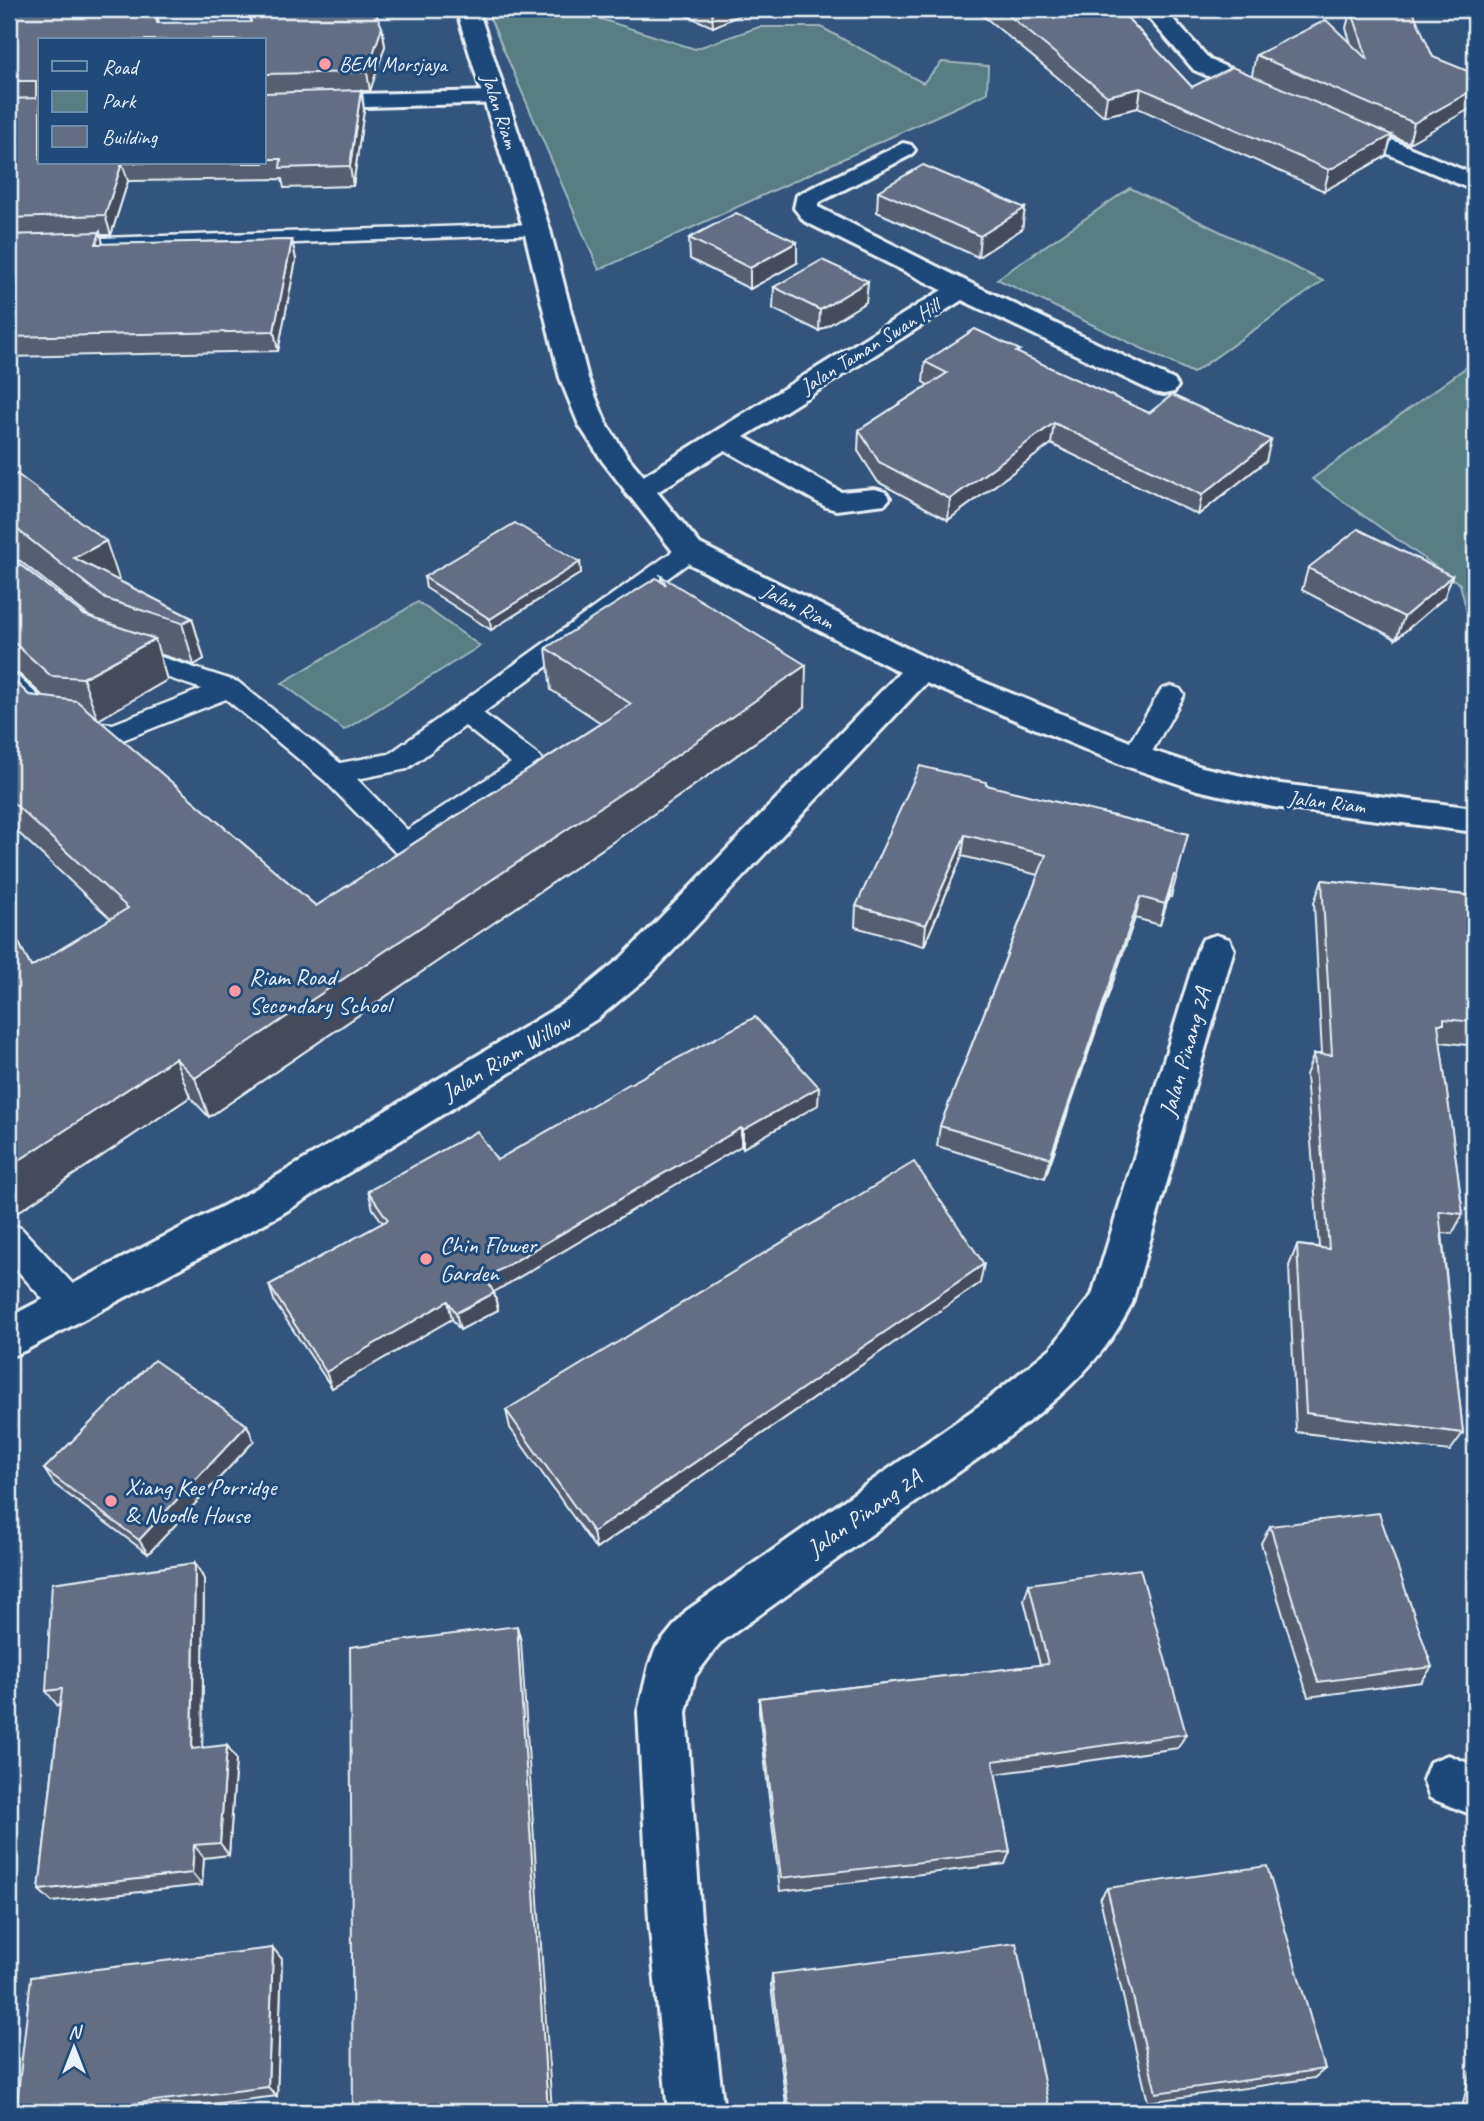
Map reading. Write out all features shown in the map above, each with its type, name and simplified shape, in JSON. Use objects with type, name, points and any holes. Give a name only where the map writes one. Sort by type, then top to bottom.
[{"type":"street","name":"Jalan Riam","points":[[467,9],[537,230],[574,378],[593,425],[639,491],[689,551],[921,669],[1135,757],[1197,778],[1273,795],[1475,820]]},
{"type":"street","points":[[1152,9],[1202,65],[1289,103]]},
{"type":"street","points":[[266,103],[496,98]]},
{"type":"street","points":[[1314,114],[1475,184]]},
{"type":"street","name":"Jalan Taman Swan Hill","points":[[903,150],[806,200],[806,208],[813,216],[961,289]]},
{"type":"street","points":[[961,289],[1164,386]]},
{"type":"street","name":"Jalan Taman Swan Hill","points":[[639,491],[961,289]]},
{"type":"street","points":[[725,438],[836,501],[875,498]]},
{"type":"street","name":"Jalan Riam Willow","points":[[9,1338],[266,1203],[584,1009],[636,966],[921,669]]},
{"type":"street","name":"Jalan Pinang 2A","points":[[696,2112],[675,1920],[662,1712],[673,1665],[703,1627],[999,1418],[1066,1362],[1111,1303],[1216,949]]},
{"type":"lane","points":[[77,245],[537,230]]},
{"type":"lane","points":[[335,774],[397,762],[689,551]]},
{"type":"lane","points":[[99,641],[108,649],[229,688],[335,774],[405,845],[530,764],[466,713]]},
{"type":"lane","points":[[9,683],[57,728],[114,734],[229,688]]},
{"type":"lane","points":[[1135,757],[1171,695]]},
{"type":"lane","points":[[9,1238],[71,1306]]},
{"type":"green space","points":[[486,9],[569,9],[695,49],[759,27],[821,27],[923,83],[942,62],[988,66],[987,93],[599,270]]},
{"type":"green space","points":[[1130,188],[1323,281],[1193,373],[997,279]]},
{"type":"green space","points":[[1475,361],[1475,644],[1460,584],[1312,479]]},
{"type":"green space","points":[[418,602],[480,646],[344,730],[282,683]]},
{"type":"building","points":[[9,9],[155,9],[157,23],[251,22],[248,9],[374,9],[382,27],[367,72],[266,74],[266,38],[38,38],[38,164],[122,164],[105,215],[9,218],[9,99],[36,98],[36,81],[9,81]]},
{"type":"building","points":[[1001,9],[1119,9],[1192,87],[1232,67],[1392,135],[1329,170],[1141,88],[1107,96]]},
{"type":"building","points":[[1351,9],[1412,9],[1433,57],[1475,74],[1475,89],[1414,123],[1256,55],[1326,20],[1368,60]]},
{"type":"building","points":[[361,90],[350,166],[280,168],[281,159],[266,159],[266,93]]},
{"type":"building","points":[[923,165],[1025,208],[980,236],[878,191]]},
{"type":"building","points":[[736,213],[797,242],[750,268],[689,238]]},
{"type":"building","points":[[100,232],[96,244],[292,240],[274,331],[9,337],[9,235]]},
{"type":"building","points":[[822,260],[868,281],[820,310],[774,287]]},
{"type":"building","points":[[975,329],[1020,350],[1016,352],[1149,413],[1172,395],[1271,440],[1202,495],[1054,423],[950,499],[879,462],[859,430],[947,373],[925,362]]},
{"type":"building","points":[[17,474],[106,541],[74,558],[192,618],[182,623],[106,599],[9,523],[9,478]]},
{"type":"building","points":[[515,523],[580,562],[490,619],[424,577]]},
{"type":"building","points":[[1358,529],[1452,576],[1404,617],[1308,568]]},
{"type":"building","points":[[9,556],[84,615],[155,639],[83,678],[51,676],[9,638]]},
{"type":"building","points":[[661,576],[806,665],[656,770],[195,1078],[175,1058],[9,1167],[9,923],[31,967],[128,908],[9,799],[9,676],[29,695],[77,701],[316,906],[631,704],[546,648],[656,578],[666,585]]},
{"type":"building","points":[[920,766],[986,782],[986,785],[1188,834],[1177,876],[1174,875],[1165,904],[1140,897],[1050,1158],[940,1126],[1046,855],[965,835],[926,925],[856,906]]},
{"type":"building","points":[[1322,880],[1475,896],[1475,1022],[1444,1019],[1444,1024],[1438,1024],[1463,1214],[1439,1211],[1463,1433],[1306,1413],[1297,1245],[1329,1249],[1314,1054],[1332,1055]]},
{"type":"building","points":[[755,1017],[819,1087],[743,1130],[741,1128],[486,1278],[494,1293],[456,1313],[448,1301],[326,1372],[269,1285],[388,1220],[368,1191],[477,1131],[497,1160],[629,1084]]},
{"type":"building","points":[[914,1162],[984,1264],[593,1532],[506,1410]]},
{"type":"building","points":[[154,1360],[247,1425],[139,1540],[44,1469]]},
{"type":"building","points":[[1379,1513],[1432,1667],[1318,1682],[1270,1526]]},
{"type":"building","points":[[195,1563],[192,1749],[227,1745],[220,1843],[194,1845],[192,1873],[39,1890],[62,1689],[46,1691],[52,1583]]},
{"type":"building","points":[[1140,1569],[1186,1734],[993,1761],[1010,1852],[781,1878],[759,1698],[1048,1664],[1029,1584]]},
{"type":"building","points":[[517,1626],[548,2112],[353,2112],[350,1647]]},
{"type":"building","points":[[1267,1866],[1325,2069],[1156,2093],[1107,1888]]},
{"type":"building","points":[[1016,1943],[1050,2112],[789,2112],[772,1974]]},
{"type":"building","points":[[273,1948],[268,2087],[66,2112],[16,2112],[31,1977]]},
{"type":"place","name":"BEM Morsjaya","points":[[325,64]]},
{"type":"place","name":"Riam Road Secondary School","points":[[235,991]]},
{"type":"place","name":"Chin Flower Garden","points":[[426,1259]]},
{"type":"place","name":"Xiang Kee Porridge & Noodle House","points":[[111,1501]]}]
